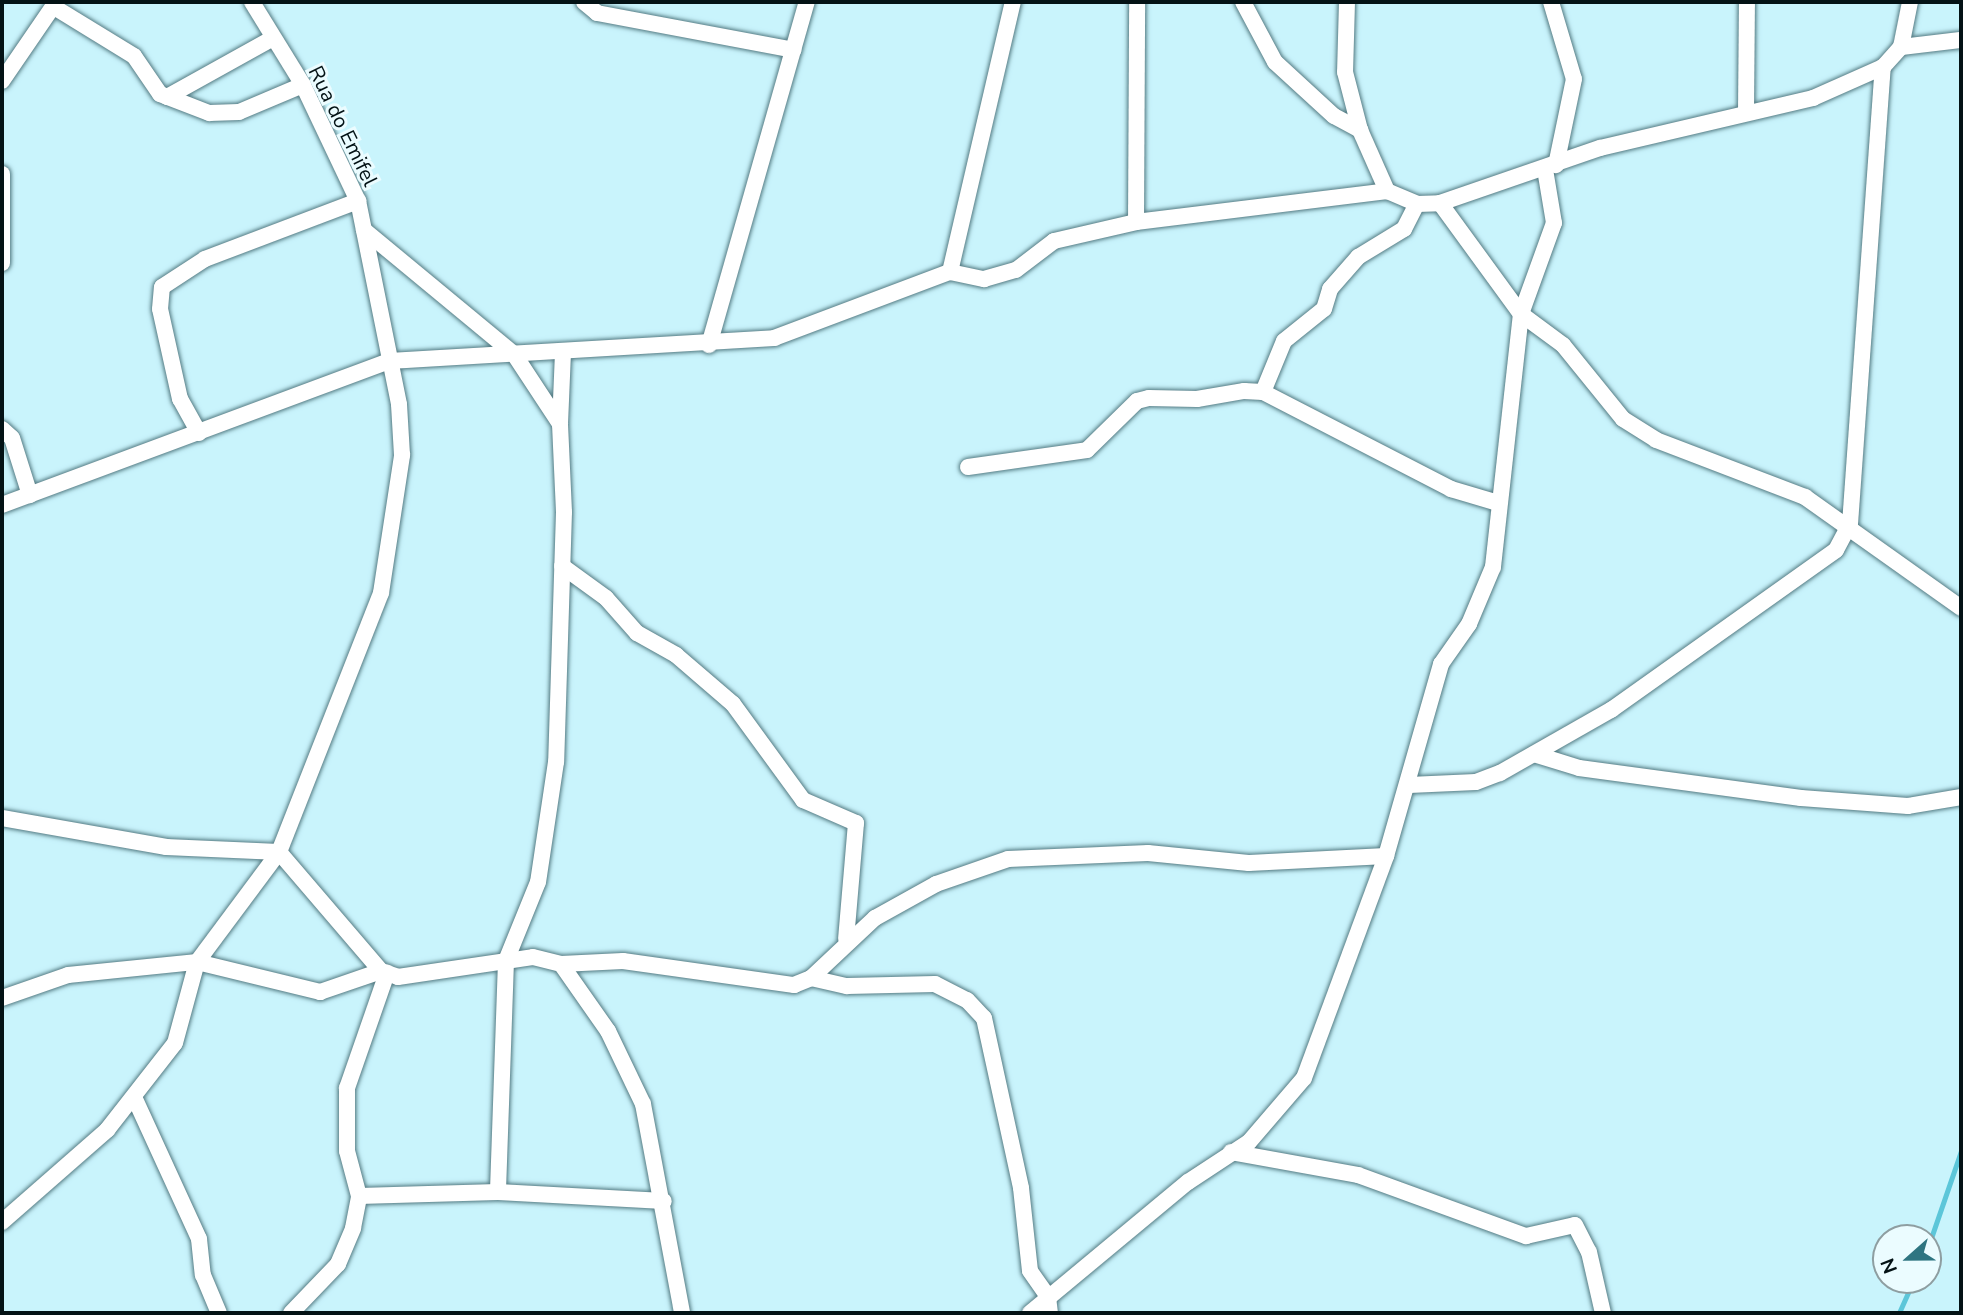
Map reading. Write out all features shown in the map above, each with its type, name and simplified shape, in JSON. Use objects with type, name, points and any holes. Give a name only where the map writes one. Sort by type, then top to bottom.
[{"type":"street","name":"Rua do Emifel","points":[[197,962],[279,852],[381,593],[401,455],[389,361],[358,201],[303,85],[252,2]]},
{"type":"street","points":[[584,2],[597,13],[794,50]]},
{"type":"street","points":[[709,345],[807,2]]},
{"type":"street","points":[[950,272],[1013,2]]},
{"type":"street","points":[[1136,222],[1137,2]]},
{"type":"street","points":[[1243,2],[1275,62],[1334,116],[1360,130]]},
{"type":"street","points":[[1347,2],[1345,72],[1360,130],[1387,191]]},
{"type":"street","points":[[1030,1313],[1049,1305],[1231,1152],[1249,1142],[1304,1078],[1386,856],[1409,785],[1441,664],[1486,592],[1521,314],[1554,223],[1550,167],[1574,79],[1551,2]]},
{"type":"street","points":[[1746,112],[1747,2]]},
{"type":"street","points":[[2,505],[389,361],[709,345],[774,338],[950,272],[984,279],[1016,270],[1054,241],[1136,222],[1387,191],[1417,204],[1440,203],[1550,167],[1746,112],[1813,98],[1883,67],[1901,47],[1910,2]]},
{"type":"street","points":[[2,81],[55,4],[134,56],[167,97],[228,115],[303,85]]},
{"type":"street","points":[[167,97],[273,38]]},
{"type":"street","points":[[1901,47],[1961,40]]},
{"type":"street","points":[[1409,785],[1475,782],[1534,754],[1611,710],[1814,571],[1850,524],[1883,67]]},
{"type":"street","points":[[2,174],[2,264]]},
{"type":"street","points":[[199,433],[180,399],[160,309],[162,287],[205,259],[358,201]]},
{"type":"street","points":[[1440,203],[1521,314],[1563,345],[1634,426],[1805,497],[1850,524],[1961,608]]},
{"type":"street","points":[[1264,393],[1284,341],[1324,309],[1330,289],[1358,257],[1404,229],[1417,204]]},
{"type":"street","points":[[363,230],[514,354],[560,424]]},
{"type":"street","points":[[498,1192],[506,961],[538,882],[556,762],[562,566],[560,424],[563,351]]},
{"type":"street","points":[[968,467],[1087,450],[1137,401],[1149,398],[1264,393],[1451,489],[1498,503]]},
{"type":"street","points":[[2,429],[12,438],[30,495]]},
{"type":"street","points":[[562,566],[606,598],[637,634],[676,655],[733,704],[803,800],[856,823],[846,939]]},
{"type":"street","points":[[1534,754],[1579,768],[1801,798],[1908,806],[1961,797]]},
{"type":"street","points":[[2,818],[166,847],[279,852],[384,972],[398,977],[533,957],[561,964],[623,961],[794,985],[811,978],[846,939],[936,884],[1008,859],[1148,853],[1249,863],[1386,856]]},
{"type":"street","points":[[2,998],[68,975],[197,962],[320,992],[384,972]]},
{"type":"street","points":[[2,1222],[135,1099],[175,1043],[197,962]]},
{"type":"street","points":[[561,964],[608,1031],[643,1104],[664,1201],[682,1313]]},
{"type":"street","points":[[291,1313],[338,1264],[359,1196],[347,1151],[347,1088],[384,972]]},
{"type":"street","points":[[811,978],[847,986],[935,984],[967,1000],[984,1018],[1021,1188],[1030,1271],[1049,1305]]},
{"type":"street","points":[[135,1099],[199,1239],[204,1275],[219,1313]]},
{"type":"street","points":[[1231,1152],[1358,1175],[1526,1236],[1574,1225],[1589,1252],[1603,1313]]},
{"type":"street","points":[[359,1196],[498,1192],[664,1201]]},
{"type":"waterway","points":[[1936,1224],[1961,1151]]},
{"type":"waterway","points":[[1899,1313],[1908,1294]]}]
